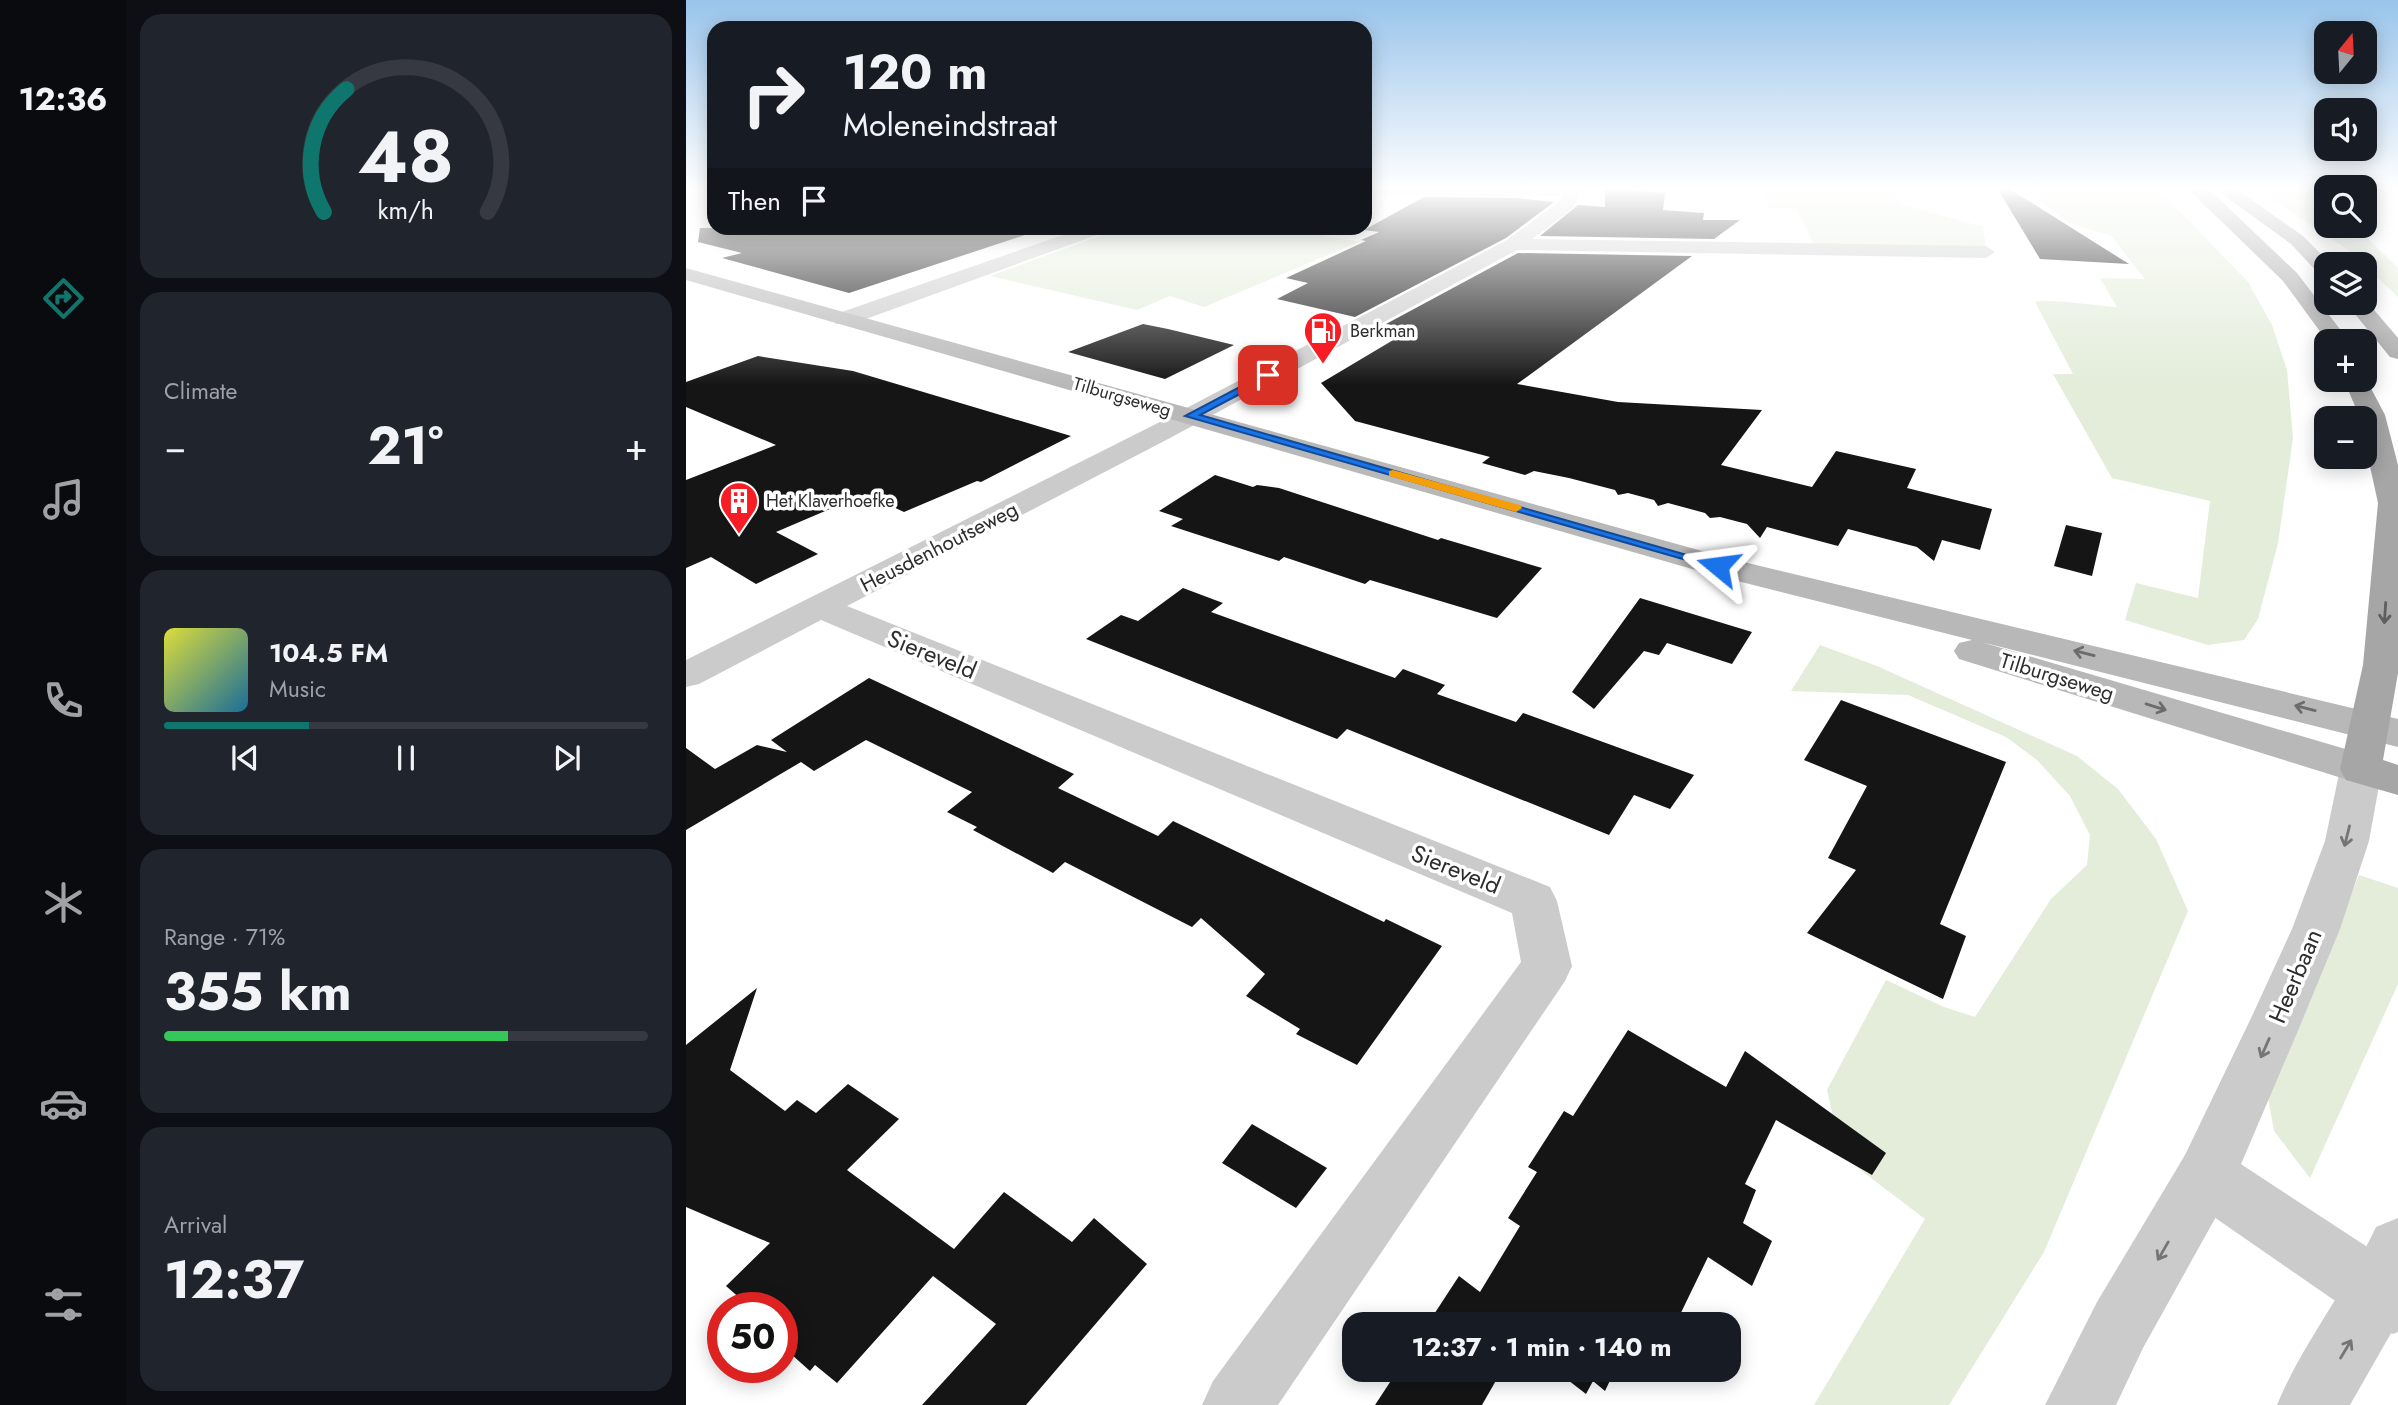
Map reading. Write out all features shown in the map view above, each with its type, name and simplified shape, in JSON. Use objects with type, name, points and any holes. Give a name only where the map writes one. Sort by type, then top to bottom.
[{"type":"main road","points":[[2266,254],[2290,277],[2329,329]]},
{"type":"main road","name":"Tilburgseweg","points":[[686,274],[1718,566],[1824,607],[2382,752]]},
{"type":"main road","points":[[2367,315],[2398,352]]},
{"type":"main road","points":[[2361,392],[2372,415],[2393,503],[2381,665],[2382,752]]},
{"type":"street","points":[[844,319],[1027,254]]},
{"type":"street","name":"Heusdenhoutseweg","points":[[686,675],[1191,416],[1496,254]]},
{"type":"street","name":"Siereveld","points":[[821,608],[1533,901],[1547,966],[1237,1405]]},
{"type":"street","name":"Heerbaan","points":[[2080,1405],[2120,1325],[2206,1176],[2316,929],[2382,752]]},
{"type":"street","points":[[2206,1176],[2392,1282],[2312,1405]]},
{"type":"green space","points":[[1052,254],[1331,254],[1204,307],[1170,296],[1137,310],[990,276]]},
{"type":"green space","points":[[2125,254],[2221,254],[2248,282],[2272,325],[2287,370],[2293,438],[2278,543],[2258,619],[2244,640],[2208,645],[2125,620],[2136,583],[2198,598],[2210,501],[2112,478],[2053,374],[2073,374],[2035,302],[2117,307],[2100,278],[2145,279]]},
{"type":"green space","points":[[2377,254],[2383,254],[2398,268],[2398,297],[2377,277]]},
{"type":"green space","points":[[1820,645],[1877,666],[2077,756],[2118,789],[2156,839],[2188,911],[2044,1252],[1949,1405],[1814,1405],[1925,1219],[1842,1156],[1827,1090],[1886,980],[1944,1007],[1975,1017],[2051,899],[2087,865],[2090,835],[2070,796],[2037,760],[2006,737],[1908,695],[1791,691]]},
{"type":"green space","points":[[2359,875],[2398,888],[2398,984],[2310,1178],[2274,1131],[2267,1092]]},
{"type":"building","points":[[740,254],[969,254],[849,293],[722,258]]},
{"type":"building","points":[[1339,254],[1476,254],[1355,317],[1277,299],[1308,283],[1286,278]]},
{"type":"building","points":[[1517,254],[1692,256],[1517,384],[1618,402],[1762,410],[1721,465],[1812,487],[1836,451],[1916,469],[1907,488],[1992,509],[1980,550],[1942,540],[1934,561],[1917,547],[1848,529],[1838,546],[1767,527],[1760,538],[1747,524],[1720,517],[1710,518],[1705,513],[1668,503],[1658,506],[1654,500],[1628,493],[1618,495],[1615,490],[1569,478],[1534,471],[1525,475],[1482,463],[1490,457],[1355,421],[1321,383],[1410,330],[1386,324]]},
{"type":"building","points":[[2037,254],[2112,254],[2129,264],[2040,259]]},
{"type":"building","points":[[1143,324],[1234,345],[1165,379],[1068,352]]},
{"type":"building","points":[[758,356],[853,371],[1071,436],[981,482],[977,481],[904,512],[865,494],[776,532],[818,554],[756,584],[711,557],[686,568],[686,480],[776,445],[686,407],[686,382]]},
{"type":"building","points":[[1215,475],[1253,487],[1257,485],[1279,488],[1438,540],[1441,538],[1542,568],[1497,618],[1370,580],[1365,584],[1284,557],[1279,561],[1171,526],[1183,519],[1159,511]]},
{"type":"building","points":[[2066,525],[2102,533],[2092,576],[2054,566]]},
{"type":"building","points":[[1183,588],[1223,603],[1211,612],[1395,678],[1403,669],[1445,685],[1437,694],[1516,722],[1523,713],[1694,775],[1670,809],[1634,795],[1609,835],[1347,729],[1337,739],[1086,639],[1121,615],[1138,621]]},
{"type":"building","points":[[1640,598],[1752,632],[1732,664],[1667,643],[1659,655],[1644,651],[1594,709],[1572,692]]},
{"type":"building","points":[[869,678],[1074,774],[1058,788],[1158,836],[1173,821],[1384,922],[1386,919],[1442,946],[1357,1065],[1296,1034],[1300,1029],[1246,996],[1265,974],[1201,918],[1192,927],[1065,862],[1053,873],[973,830],[977,827],[947,812],[972,792],[866,740],[814,771],[801,762],[686,830],[686,748],[715,769],[757,745],[787,752],[771,740]]},
{"type":"building","points":[[1841,700],[2006,762],[1940,924],[1966,936],[1943,999],[1807,933],[1856,870],[1828,858],[1867,786],[1804,760]]},
{"type":"building","points":[[757,988],[730,1070],[785,1111],[797,1100],[816,1113],[848,1084],[899,1119],[847,1170],[954,1249],[1004,1192],[1072,1242],[1094,1218],[1147,1264],[1026,1405],[922,1405],[996,1324],[933,1276],[837,1383],[815,1365],[810,1371],[798,1360],[798,1292],[733,1292],[726,1286],[770,1243],[686,1207],[686,1045]]},
{"type":"building","points":[[1628,1030],[1726,1087],[1745,1051],[1886,1153],[1872,1175],[1776,1120],[1745,1184],[1756,1190],[1743,1223],[1772,1241],[1752,1286],[1708,1257],[1681,1312],[1435,1312],[1459,1276],[1480,1292],[1520,1226],[1508,1218],[1537,1172],[1528,1167],[1564,1111],[1573,1116]]},
{"type":"building","points":[[1252,1124],[1327,1168],[1296,1208],[1222,1163]]},
{"type":"building","points":[[1390,1382],[1495,1382],[1482,1405],[1375,1405]]},
{"type":"building","points":[[1570,1382],[1592,1382],[1586,1394]]},
{"type":"building","points":[[1594,1382],[1609,1382],[1605,1391]]},
{"type":"slow traffic","points":[[1393,473],[1516,508]]},
{"type":"place","name":"Berkman","points":[[1323,365]]},
{"type":"place","name":"Het Klaverhoefke","points":[[739,535]]},
{"type":"route","points":[[1268,375],[1191,416],[1718,566]]}]
